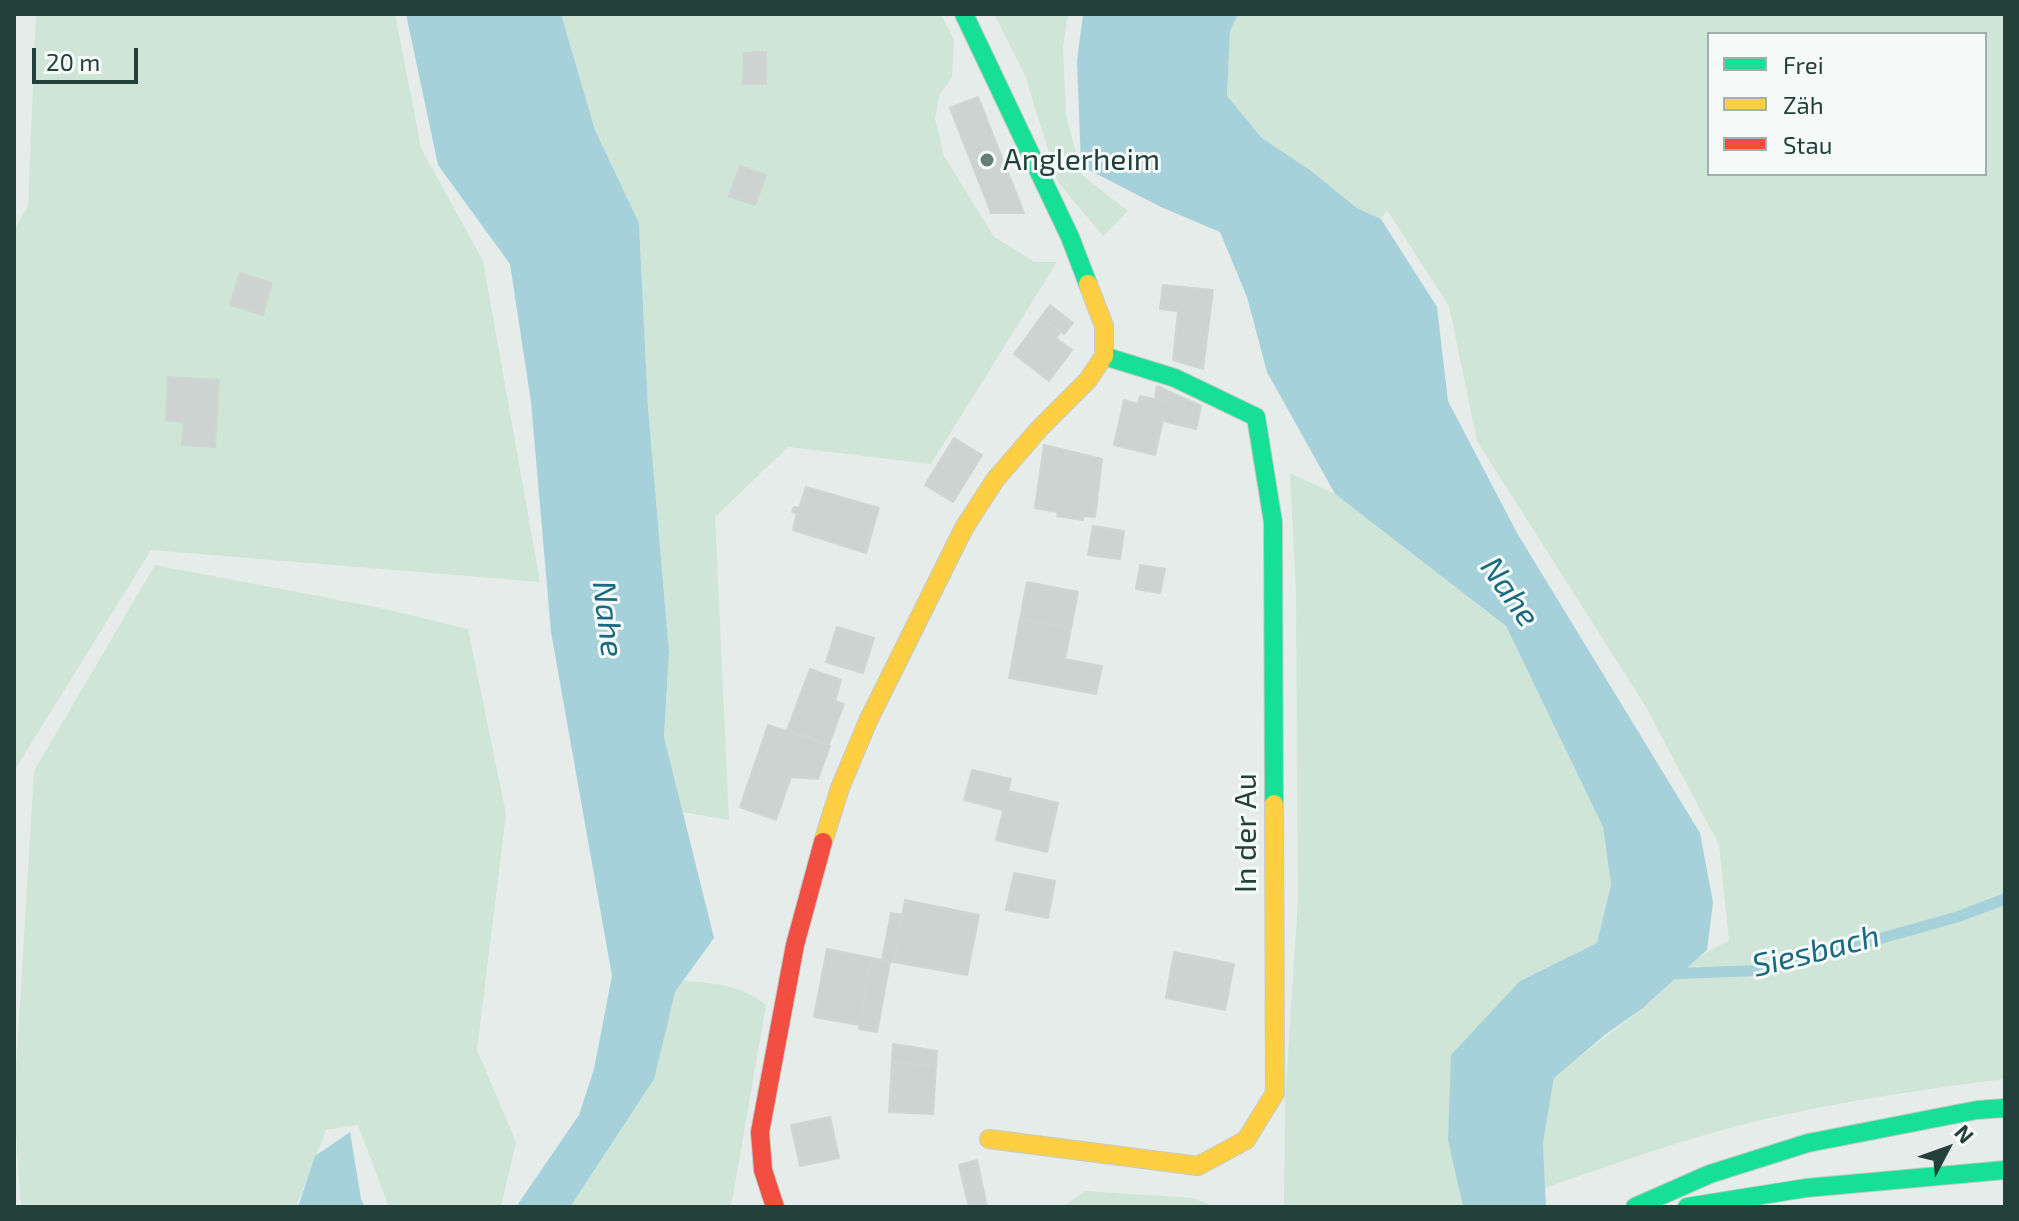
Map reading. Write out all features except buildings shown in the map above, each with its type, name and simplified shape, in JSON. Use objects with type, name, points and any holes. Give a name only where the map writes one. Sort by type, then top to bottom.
[{"type":"street","points":[[775,1207],[764,1184],[759,1159],[760,1132],[795,945],[840,788],[868,721],[964,528],[995,480],[1039,429],[1088,380],[1104,356],[1104,326],[1070,237],[964,14]]},
{"type":"street","name":"In der Au","points":[[989,1139],[1198,1166],[1246,1140],[1275,1093],[1273,522],[1256,417],[1175,378],[1104,356]]},
{"type":"street","points":[[1635,1207],[1710,1174],[1808,1143],[1977,1110],[2005,1108]]},
{"type":"street","points":[[1687,1207],[1744,1196],[1874,1179],[2005,1170]]},
{"type":"green space","points":[[36,14],[395,14],[421,148],[483,261],[540,582],[151,550],[14,771],[14,230],[28,206]]},
{"type":"green space","points":[[561,14],[941,14],[954,40],[952,77],[939,96],[935,119],[944,156],[994,237],[1035,262],[1057,262],[931,464],[788,447],[715,517],[729,820],[683,812],[664,737],[669,652],[648,407],[639,223],[595,130]]},
{"type":"green space","points":[[994,14],[1068,14],[1063,47],[1066,116],[1082,175],[1128,211],[1103,236],[1058,182],[1025,75]]},
{"type":"green space","points":[[1238,14],[2005,14],[2005,1079],[1866,1099],[1753,1122],[1663,1148],[1545,1188],[1543,1143],[1554,1078],[1653,1000],[1693,963],[1729,941],[1719,845],[1646,707],[1477,441],[1449,306],[1387,210],[1381,219],[1357,208],[1310,170],[1262,138],[1227,96],[1230,30]]},
{"type":"green space","points":[[1290,473],[1335,494],[1506,626],[1603,827],[1611,885],[1597,944],[1520,981],[1448,1140],[1463,1207],[1284,1207],[1285,1100],[1298,900],[1296,594]]},
{"type":"green space","points":[[155,565],[376,607],[468,629],[506,814],[477,1050],[516,1142],[501,1207],[389,1207],[358,1125],[326,1130],[296,1207],[21,1207],[14,1103],[34,771]]},
{"type":"green space","points":[[675,980],[734,988],[766,1005],[731,1207],[562,1207]]},
{"type":"green space","points":[[1086,1191],[1193,1198],[1215,1207],[1062,1207]]},
{"type":"water","name":"Nahe","points":[[406,14],[561,14],[595,130],[639,223],[648,407],[669,652],[664,737],[714,938],[675,992],[654,1079],[570,1207],[516,1207],[579,1115],[594,1069],[612,976],[551,632],[531,402],[510,264],[438,165]]},
{"type":"water","name":"Nahe","points":[[1083,14],[1238,14],[1230,31],[1227,96],[1262,138],[1310,170],[1357,208],[1381,219],[1437,307],[1448,401],[1517,533],[1700,833],[1713,902],[1707,950],[1643,1008],[1606,1034],[1554,1078],[1543,1143],[1546,1207],[1463,1207],[1448,1140],[1451,1055],[1520,981],[1597,943],[1611,885],[1603,827],[1506,626],[1335,494],[1267,372],[1247,297],[1220,232],[1161,207],[1081,166],[1077,61]]},
{"type":"water","points":[[350,1132],[365,1207],[298,1207],[315,1156]]},
{"type":"waterway","name":"Siesbach","points":[[1668,974],[1768,970],[1957,917],[2005,899]]},
{"type":"traffic: fast","points":[[964,14],[1070,237],[1088,284]]},
{"type":"traffic: fast","points":[[1104,356],[1175,378],[1256,417],[1273,522],[1274,804]]},
{"type":"traffic: fast","points":[[1635,1207],[1710,1174],[1808,1143],[1977,1110],[2005,1108]]},
{"type":"traffic: fast","points":[[1687,1207],[1806,1188],[2005,1170]]},
{"type":"traffic: slow","points":[[823,842],[840,788],[868,721],[964,528],[995,480],[1039,429],[1088,380],[1104,356],[1104,326],[1088,284]]},
{"type":"traffic: slow","points":[[989,1139],[1198,1166],[1246,1140],[1275,1093],[1274,804]]},
{"type":"traffic: jam","points":[[775,1207],[763,1170],[760,1132],[795,945],[823,842]]},
{"type":"place","name":"Anglerheim","points":[[987,160]]}]
